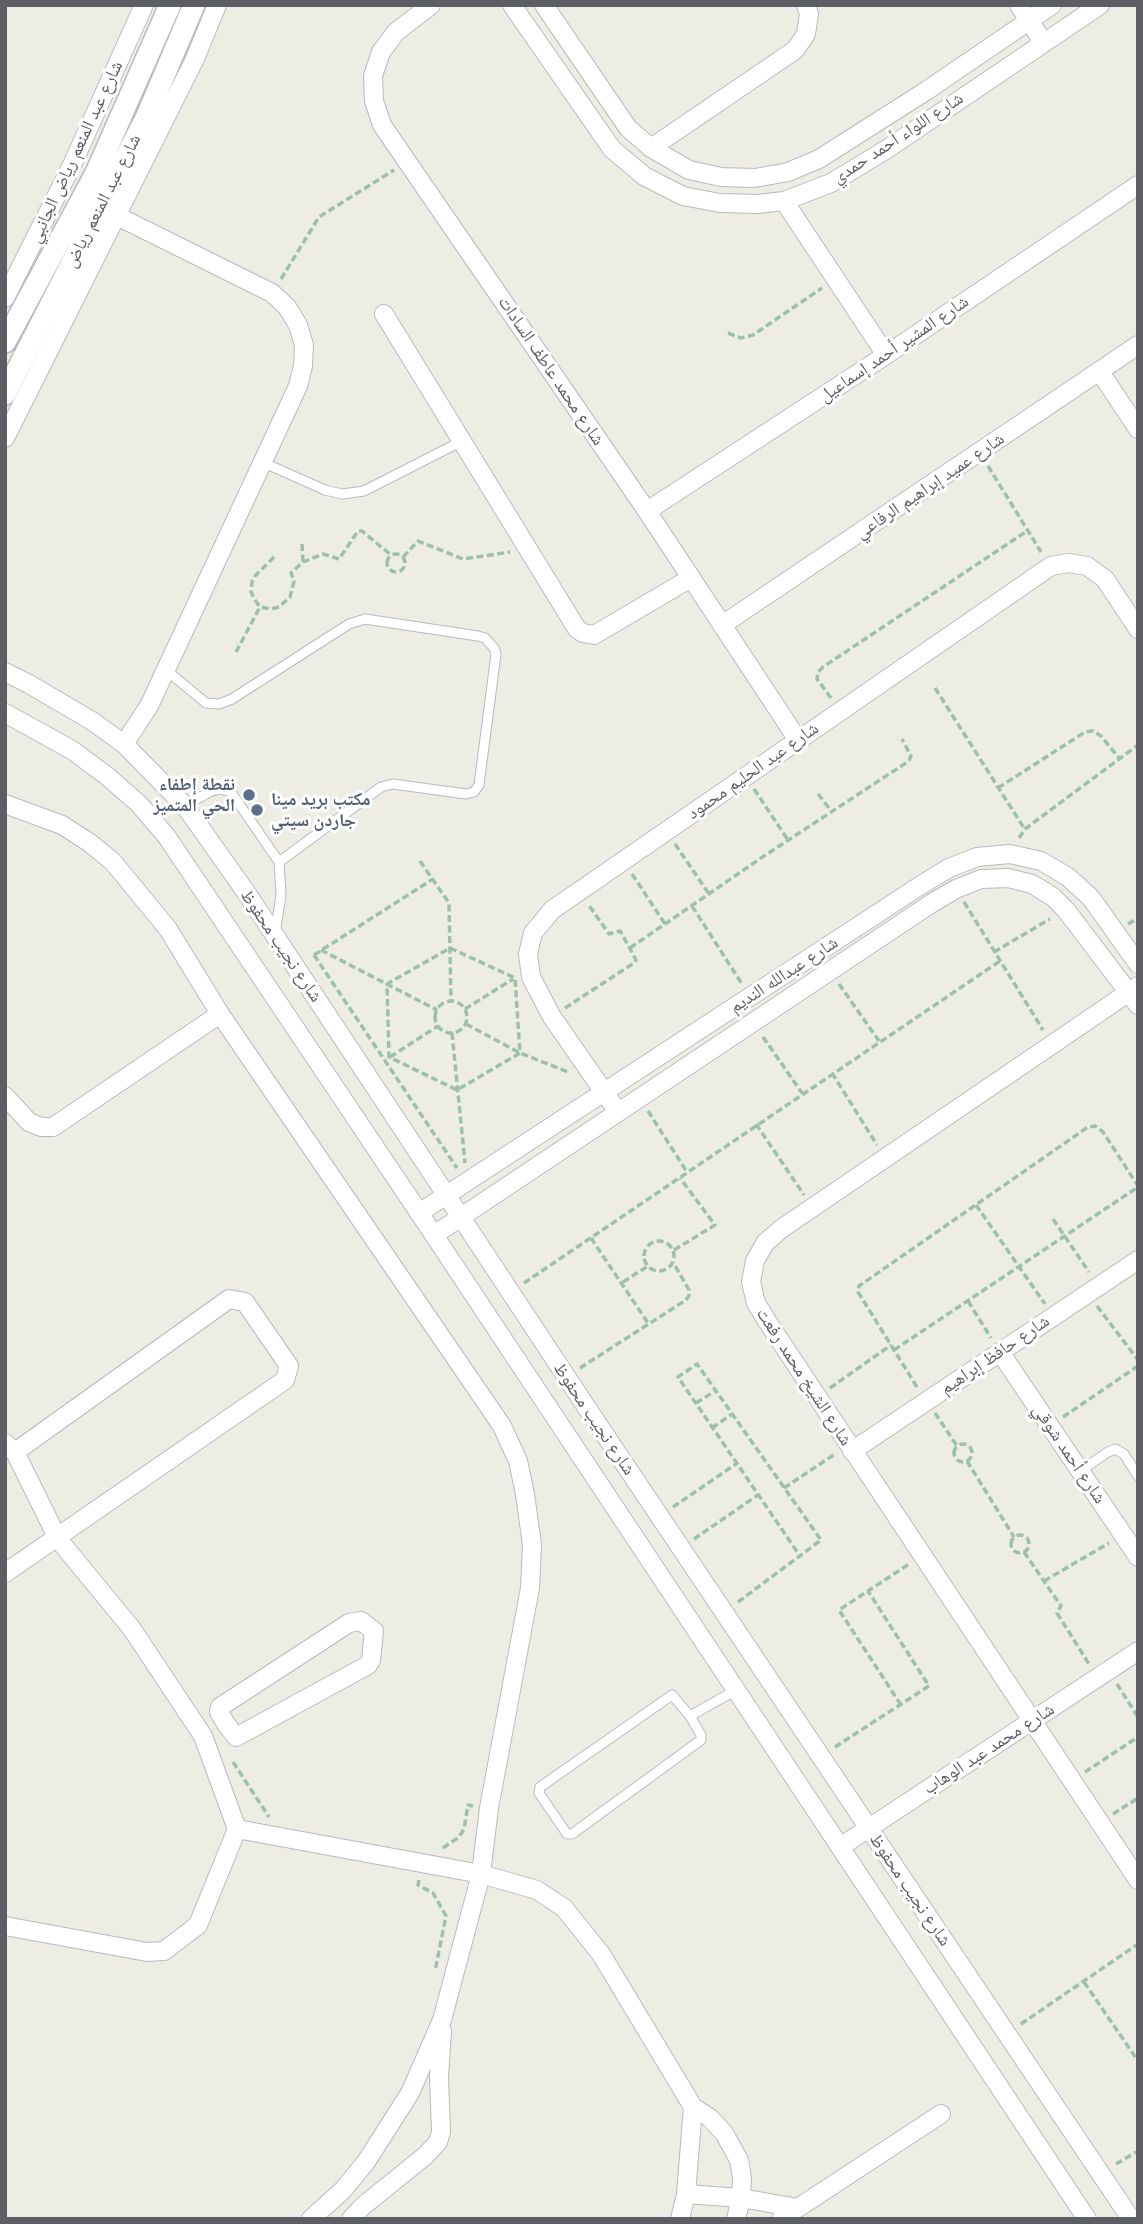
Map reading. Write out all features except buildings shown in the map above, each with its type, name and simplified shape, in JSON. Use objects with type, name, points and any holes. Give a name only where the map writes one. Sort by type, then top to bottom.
[{"type":"street","name":"شارع عبد المنعم رياض الجانبي","points":[[5,298],[72,165],[144,5]]},
{"type":"street","name":"شارع عبد المنعم رياض","points":[[5,341],[96,173],[170,5]]},
{"type":"street","name":"شارع عبد المنعم رياض","points":[[5,394],[146,118],[194,5]]},
{"type":"street","points":[[5,438],[194,61],[217,5]]},
{"type":"street","name":"شارع محمد عاطف السادات","points":[[431,5],[396,32],[381,52],[373,76],[374,101],[382,125],[647,511],[798,740]]},
{"type":"street","name":"شارع اللواء أحمد حمدي","points":[[512,5],[612,149],[644,176],[682,195],[720,203],[758,205],[784,201],[831,183],[887,149],[1100,5]]},
{"type":"street","name":"شارع اللواء أحمد حمدي","points":[[544,5],[628,128],[651,148],[689,170],[721,177],[755,178],[788,172],[819,159],[872,126],[1024,13],[1052,5]]},
{"type":"street","points":[[651,148],[795,50],[806,34],[806,5]]},
{"type":"street","points":[[1024,13],[1043,42]]},
{"type":"street","name":"شارع المشير أحمد إسماعيل","points":[[647,511],[886,355],[1138,185]]},
{"type":"street","points":[[784,201],[886,355]]},
{"type":"street","points":[[117,216],[272,293],[287,307],[298,325],[304,345],[298,386],[149,706],[124,744]]},
{"type":"street","points":[[384,314],[577,629],[583,634],[594,635],[691,578]]},
{"type":"street","name":"شارع عميد إبراهيم الرفاعي","points":[[722,625],[1138,345]]},
{"type":"street","points":[[1100,372],[1138,429]]},
{"type":"street","points":[[1051,566],[1069,562],[1087,566],[1105,579],[1138,629]]},
{"type":"street","name":"شارع عبد الحليم محمود","points":[[618,1112],[552,1017],[531,977],[522,973],[533,933],[552,910],[579,890],[1051,566]]},
{"type":"street","name":"شارع نجيب محفوظ","points":[[5,672],[92,721],[124,744],[185,806],[275,936],[680,1548],[1131,2219]]},
{"type":"street","name":"شارع نجيب محفوظ","points":[[5,713],[72,750],[107,776],[139,804],[167,837],[1087,2219]]},
{"type":"street","points":[[5,804],[62,825],[90,843],[113,862],[169,929],[220,1014],[502,1426],[517,1461],[526,1494],[532,1545],[530,1588],[489,1808],[481,1874],[442,2020],[401,2108],[366,2162],[343,2190],[311,2219]]},
{"type":"street","name":"شارع عبدالله النديم","points":[[419,1213],[602,1088],[750,997],[949,868],[977,858],[1010,854],[1041,861],[1068,877],[1090,898],[1138,964]]},
{"type":"street","name":"شارع عبدالله النديم","points":[[434,1235],[830,971],[956,889],[981,879],[1008,878],[1032,884],[1053,897],[1135,994]]},
{"type":"street","name":"شارع الشيخ محمد رفعت","points":[[1135,994],[1052,1045],[765,1243],[755,1261],[751,1282],[756,1303],[817,1398],[1138,1880]]},
{"type":"street","points":[[5,1096],[29,1122],[41,1127],[52,1127],[220,1014]]},
{"type":"street","name":"شارع حافظ إبراهيم","points":[[850,1448],[926,1401],[1138,1260]]},
{"type":"street","points":[[5,1573],[58,1539],[285,1380],[288,1374],[286,1361],[245,1302],[229,1299],[10,1447],[58,1539],[214,1730],[237,1829],[198,1925],[164,1951],[147,1952],[5,1926]]},
{"type":"street","name":"شارع أحمد شوقي","points":[[1000,1352],[1138,1557]]},
{"type":"street","points":[[361,1621],[374,1631],[368,1665],[239,1737],[214,1730],[220,1707],[349,1623],[361,1621]]},
{"type":"street","name":"شارع محمد عبد الوهاب","points":[[840,1847],[1138,1651]]},
{"type":"street","points":[[237,1829],[481,1874],[537,1890],[564,1908],[601,1954],[693,2107],[710,2118],[734,2148],[742,2178],[736,2219]]},
{"type":"street","points":[[343,2190],[357,2212],[438,2142],[441,2133],[439,2077],[442,2020]]},
{"type":"street","points":[[680,2219],[686,2194],[693,2107]]},
{"type":"street","points":[[781,2219],[941,2113]]},
{"type":"street","points":[[686,2194],[741,2198],[798,2208]]},
{"type":"lane","points":[[262,462],[325,490],[342,494],[364,491],[462,441]]},
{"type":"lane","points":[[166,670],[206,703],[219,705],[349,624],[365,619],[478,636],[485,638],[494,648],[496,654],[479,785],[474,792],[466,794],[393,784],[380,787],[279,862]]},
{"type":"lane","points":[[185,806],[211,791],[221,789],[231,792],[279,862],[281,895],[275,936]]},
{"type":"lane","points":[[1080,1471],[1115,1449],[1124,1454],[1138,1476]]},
{"type":"lane","points":[[690,1716],[736,1690]]},
{"type":"lane","points":[[673,1695],[690,1716],[701,1740],[572,1834],[566,1834],[539,1793],[540,1787],[673,1695]]},
{"type":"path","points":[[272,293],[319,218],[407,162]]},
{"type":"path","points":[[728,333],[741,338],[753,335],[836,279]]},
{"type":"path","points":[[979,453],[1051,566]]},
{"type":"path","points":[[274,557],[255,576],[251,592],[260,607],[271,609],[285,603],[293,589],[291,573],[303,562],[323,554],[339,559],[358,530],[391,555]]},
{"type":"path","points":[[840,711],[817,679],[818,672],[823,667],[1027,531]]},
{"type":"path","points":[[404,556],[397,553],[391,555],[388,567],[396,572],[405,567],[404,556],[418,541],[463,559],[528,550]]},
{"type":"path","points":[[302,544],[303,562]]},
{"type":"path","points":[[236,652],[260,607]]},
{"type":"path","points":[[935,688],[1025,829],[1138,744]]},
{"type":"path","points":[[999,788],[1085,732],[1093,731],[1101,736],[1119,758]]},
{"type":"path","points":[[630,948],[909,761],[911,756],[902,740]]},
{"type":"path","points":[[745,776],[788,841]]},
{"type":"path","points":[[818,794],[832,812]]},
{"type":"path","points":[[666,831],[709,894]]},
{"type":"path","points":[[420,861],[449,903],[451,1001]]},
{"type":"path","points":[[623,861],[665,924]]},
{"type":"path","points":[[295,967],[433,879]]},
{"type":"path","points":[[956,889],[1052,1045]]},
{"type":"path","points":[[552,1017],[636,960],[620,931],[612,935],[606,931],[579,890]]},
{"type":"path","points":[[692,906],[750,997]]},
{"type":"path","points":[[995,952],[1066,910]]},
{"type":"path","points":[[450,947],[522,973]]},
{"type":"path","points":[[387,984],[450,947]]},
{"type":"path","points":[[321,950],[437,1010]]},
{"type":"path","points":[[314,955],[466,1182]]},
{"type":"path","points":[[511,1292],[1000,961]]},
{"type":"path","points":[[830,971],[879,1041]]},
{"type":"path","points":[[466,1009],[522,973]]},
{"type":"path","points":[[520,1053],[522,973]]},
{"type":"path","points":[[386,1059],[387,984]]},
{"type":"path","points":[[451,1001],[466,1009],[467,1019],[460,1030],[452,1033],[444,1031],[436,1021],[437,1010],[443,1003],[451,1001]]},
{"type":"path","points":[[753,1022],[802,1093]]},
{"type":"path","points":[[466,1024],[520,1053],[602,1088]]},
{"type":"path","points":[[365,1073],[438,1026]]},
{"type":"path","points":[[452,1033],[466,1182]]},
{"type":"path","points":[[458,1090],[520,1053]]},
{"type":"path","points":[[386,1059],[458,1090]]},
{"type":"path","points":[[832,1073],[886,1158]]},
{"type":"path","points":[[639,1097],[687,1172]]},
{"type":"path","points":[[756,1124],[813,1208]]},
{"type":"path","points":[[894,1350],[1138,1187],[1103,1132],[1095,1126],[1088,1127],[857,1289],[894,1350],[926,1401],[957,1446],[954,1457],[967,1461]]},
{"type":"path","points":[[674,1250],[715,1225],[679,1177]]},
{"type":"path","points":[[976,1205],[1053,1316]]},
{"type":"path","points":[[1053,1219],[1138,1360]]},
{"type":"path","points":[[591,1238],[649,1324]]},
{"type":"path","points":[[661,1240],[671,1245],[674,1250],[673,1262],[662,1271],[648,1266],[643,1256],[651,1242],[661,1240]]},
{"type":"path","points":[[566,1377],[690,1296],[690,1290],[673,1262]]},
{"type":"path","points":[[622,1282],[648,1266]]},
{"type":"path","points":[[968,1301],[1000,1352]]},
{"type":"path","points":[[817,1398],[891,1345]]},
{"type":"path","points":[[724,1613],[800,1556],[821,1540],[697,1364],[678,1377],[800,1556]]},
{"type":"path","points":[[1049,1426],[1138,1366]]},
{"type":"path","points":[[696,1403],[715,1390]]},
{"type":"path","points":[[712,1428],[732,1414]]},
{"type":"path","points":[[957,1446],[965,1445],[969,1448],[971,1453],[967,1461]]},
{"type":"path","points":[[784,1488],[850,1448]]},
{"type":"path","points":[[967,1461],[1014,1537],[1012,1548],[1018,1552],[1028,1549],[1028,1539],[1019,1535],[1014,1537]]},
{"type":"path","points":[[659,1516],[737,1464]]},
{"type":"path","points":[[680,1548],[758,1495]]},
{"type":"path","points":[[1044,1581],[1123,1534]]},
{"type":"path","points":[[1024,1552],[1061,1606],[1057,1613],[1138,1717]]},
{"type":"path","points":[[901,1705],[839,1610],[921,1556]]},
{"type":"path","points":[[820,1756],[929,1686],[868,1591]]},
{"type":"path","points":[[214,1730],[254,1795],[276,1823]]},
{"type":"path","points":[[1071,1780],[1138,1737]]},
{"type":"path","points":[[1100,1823],[1138,1798]]},
{"type":"path","points":[[451,1989],[433,1983],[446,1916],[433,1893],[418,1885],[424,1850],[438,1850],[449,1846],[458,1837],[464,1829],[467,1805],[489,1808]]},
{"type":"path","points":[[1016,2027],[1138,1944]]},
{"type":"path","points":[[1084,1981],[1138,2061]]},
{"type":"path","points":[[1101,2174],[1138,2151]]},
{"type":"place","name":"نقطة إطفاء الحي المتميز","points":[[249,795]]},
{"type":"place","name":"مكتب بريد مينا جاردن سيتي","points":[[257,810]]}]
